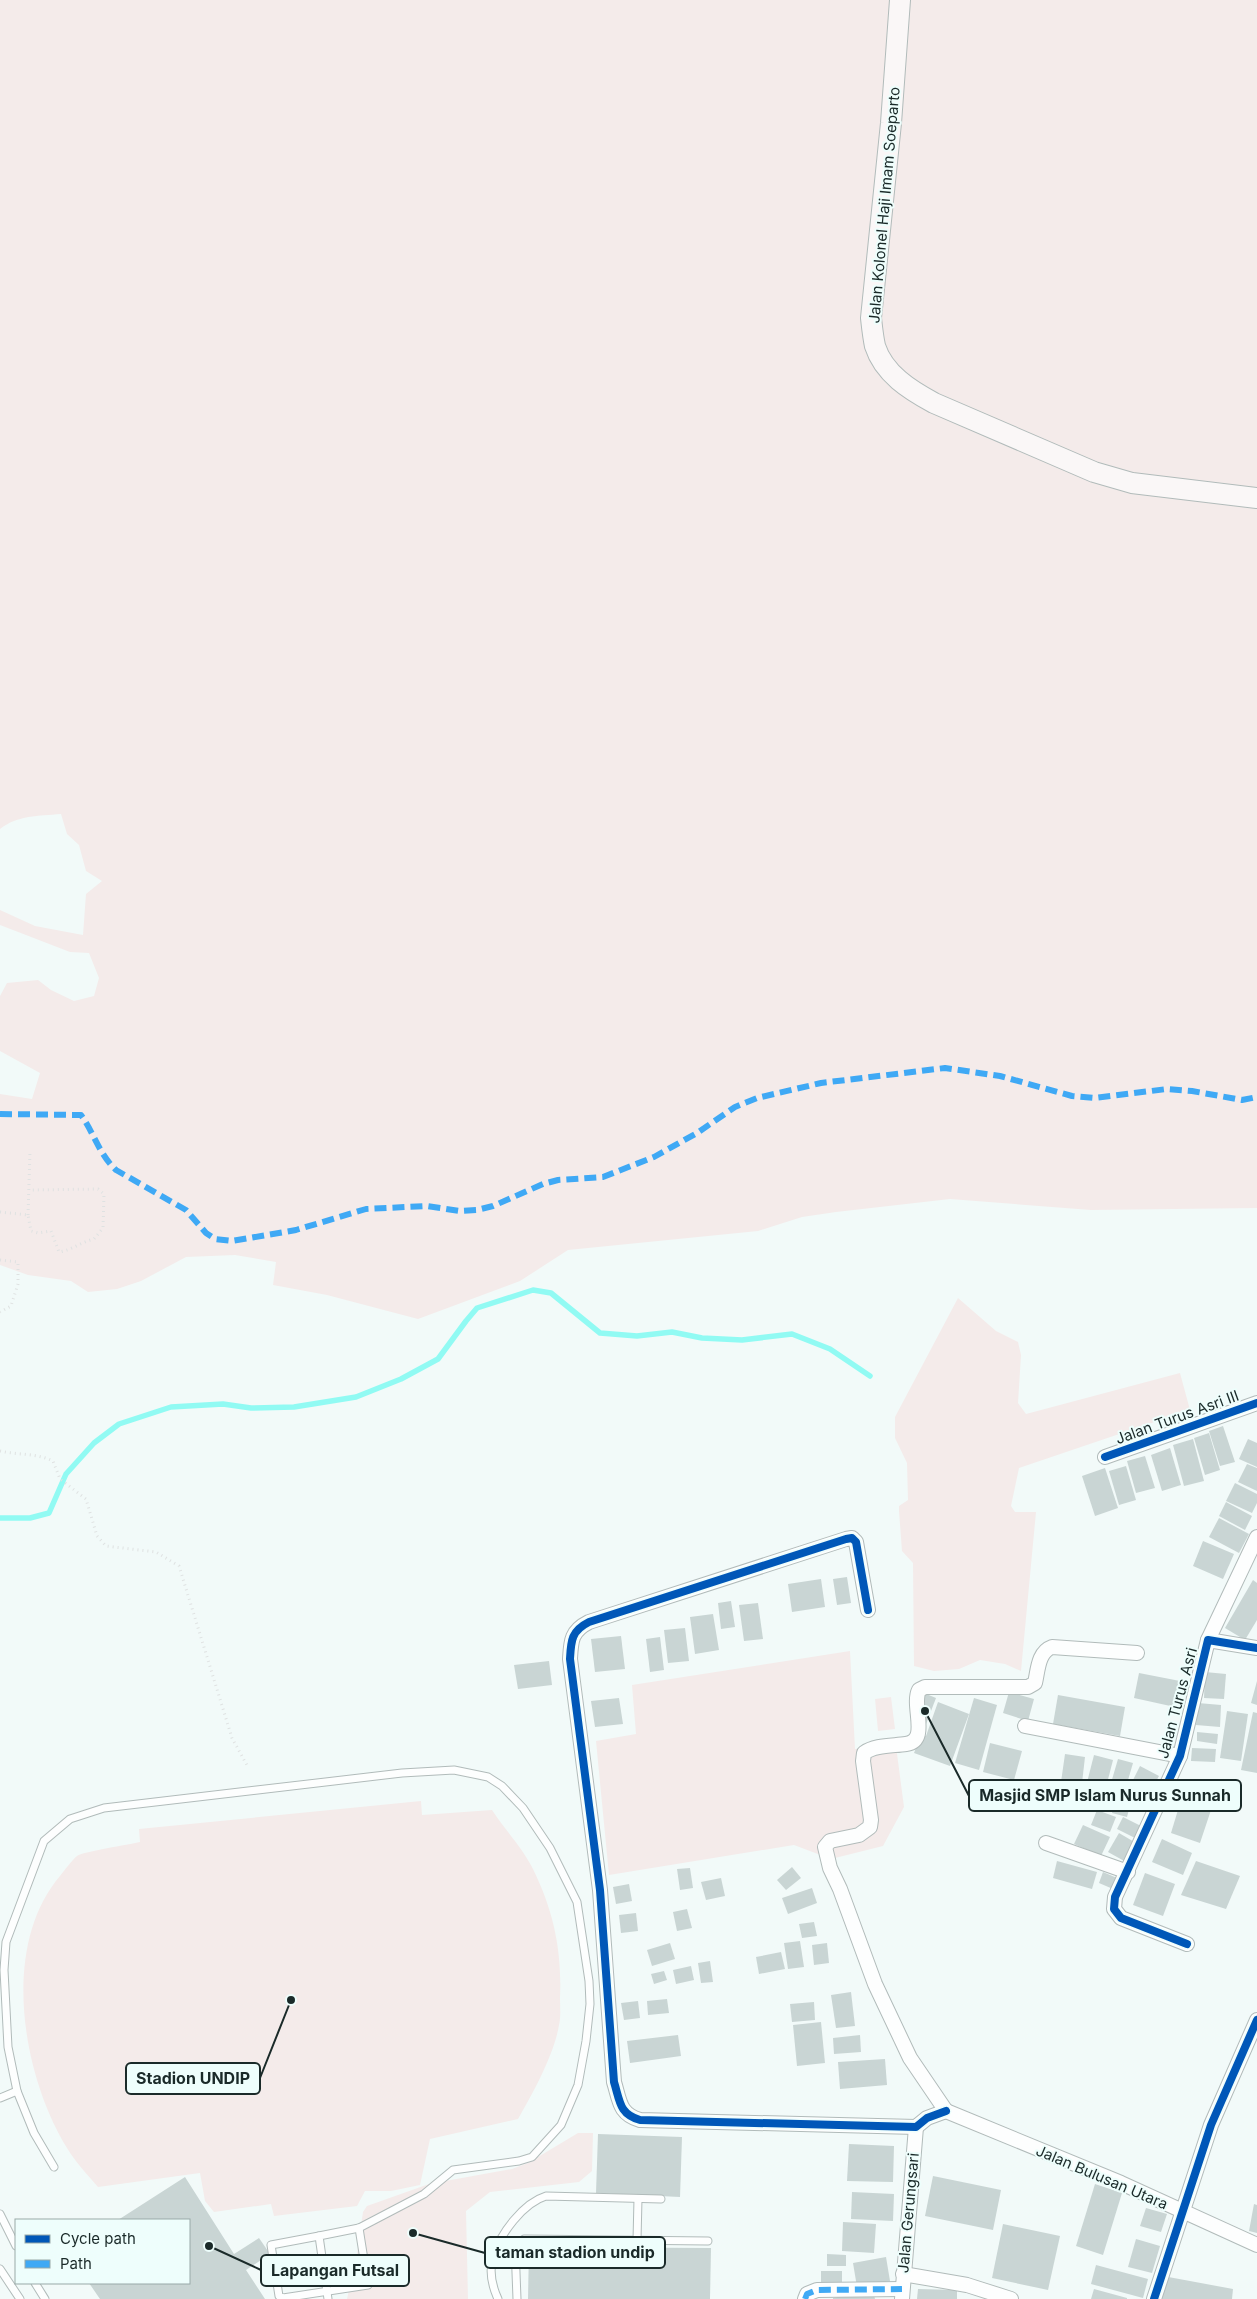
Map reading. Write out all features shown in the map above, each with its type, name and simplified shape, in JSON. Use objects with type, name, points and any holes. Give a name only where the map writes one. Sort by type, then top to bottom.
[{"type":"main road","name":"Jalan Kolonel Haji Imam Soeparto","points":[[900,0],[892,123],[870,318],[875,346],[885,366],[915,393],[934,403],[1094,472],[1132,483],[1257,498]]},
{"type":"street","name":"Jalan Turus Asri III","points":[[1105,1457],[1257,1403]]},
{"type":"street","points":[[1208,1640],[1257,1537]]},
{"type":"street","points":[[868,1610],[856,1542],[852,1538],[846,1538],[589,1622],[578,1628],[571,1643],[570,1659],[600,1890],[614,2082],[623,2111],[630,2117],[640,2120],[916,2127],[927,2118],[946,2112],[910,2058],[875,1984],[840,1889],[830,1868],[825,1847],[830,1841],[859,1835],[870,1827],[871,1820],[863,1761],[864,1754],[870,1749],[912,1743],[918,1738],[919,1730],[915,1697],[919,1690],[925,1687],[1028,1687],[1035,1683],[1041,1655],[1045,1649],[1052,1647],[1137,1653]]},
{"type":"street","name":"Jalan Turus Asri","points":[[1187,1944],[1121,1918],[1114,1909],[1115,1897],[1180,1756],[1208,1640],[1257,1648]]},
{"type":"street","points":[[1025,1726],[1180,1756]]},
{"type":"street","points":[[1046,1843],[1128,1872]]},
{"type":"street","points":[[1154,2299],[1211,2125],[1257,2020]]},
{"type":"street","name":"Jalan Bulusan Utara","points":[[946,2112],[1121,2183],[1257,2245]]},
{"type":"street","name":"Jalan Gerungsari","points":[[902,2294],[916,2127]]},
{"type":"street","points":[[903,2274],[967,2285],[1011,2299]]},
{"type":"street","points":[[805,2299],[811,2290],[902,2294]]},
{"type":"lane","points":[[54,2168],[34,2133],[17,2091],[8,2047],[2,2000],[6,1942],[44,1841],[70,1819],[104,1808],[402,1773],[454,1770],[488,1776],[502,1786],[523,1808],[550,1848],[576,1902],[585,1948],[590,2004],[586,2041],[578,2084],[561,2125],[544,2146],[532,2156],[518,2161],[453,2170],[424,2194],[359,2228],[275,2243],[271,2248],[279,2296],[286,2298],[328,2295],[368,2285],[359,2228]]},
{"type":"lane","points":[[0,2098],[17,2091]]},
{"type":"lane","points":[[498,2299],[492,2282],[492,2258],[505,2232],[528,2205],[537,2199],[546,2196],[661,2199]]},
{"type":"lane","points":[[637,2240],[638,2199]]},
{"type":"lane","points":[[0,2214],[15,2244]]},
{"type":"lane","points":[[319,2236],[328,2295]]},
{"type":"lane","points":[[517,2299],[515,2246],[524,2239],[708,2241]]},
{"type":"lane","points":[[0,2269],[20,2299]]},
{"type":"lane","points":[[36,2284],[44,2299]]},
{"type":"path","points":[[30,1152],[28,1215],[31,1231],[38,1233],[51,1230],[59,1252],[66,1251],[80,1242],[94,1239],[102,1228],[104,1194],[98,1189],[30,1190]]},
{"type":"path","points":[[0,1212],[28,1215]]},
{"type":"path","points":[[0,1260],[18,1262],[18,1284],[11,1306],[0,1312]]},
{"type":"path","points":[[0,1451],[17,1456],[47,1458],[53,1461],[60,1479],[86,1499],[98,1536],[106,1546],[156,1552],[179,1566],[232,1738],[248,1767]]},
{"type":"shaded area","points":[[0,0],[1257,0],[1257,1208],[1091,1210],[950,1199],[836,1212],[802,1217],[758,1231],[568,1250],[520,1281],[418,1319],[327,1295],[273,1285],[276,1262],[235,1255],[186,1257],[141,1281],[117,1289],[88,1292],[71,1281],[28,1275],[0,1265],[0,1094],[32,1099],[40,1073],[0,1051],[0,996],[7,983],[38,980],[51,990],[74,1001],[94,996],[99,978],[89,953],[70,952],[0,925],[0,910],[35,926],[83,935],[86,894],[102,881],[86,871],[79,845],[67,834],[61,814],[21,819],[7,824],[0,829]]},
{"type":"shaded area","points":[[958,1298],[996,1331],[1018,1342],[1021,1355],[1018,1403],[1026,1414],[1180,1373],[1190,1410],[1019,1468],[1011,1506],[1015,1512],[1036,1512],[1021,1671],[1005,1664],[980,1660],[959,1669],[934,1671],[914,1666],[913,1563],[902,1551],[899,1511],[899,1506],[908,1500],[907,1463],[895,1438],[895,1417]]},
{"type":"shaded area","points":[[850,1651],[855,1749],[896,1746],[904,1807],[883,1846],[831,1859],[794,1845],[609,1875],[596,1741],[636,1734],[632,1685]]},
{"type":"shaded area","points":[[891,1697],[895,1729],[878,1731],[875,1699]]},
{"type":"shaded area","points":[[421,1801],[422,1815],[492,1810],[529,1861],[551,1916],[560,1964],[560,2022],[548,2061],[518,2119],[430,2139],[420,2185],[391,2191],[365,2191],[357,2206],[274,2216],[271,2204],[214,2212],[205,2201],[200,2173],[98,2187],[70,2153],[51,2118],[38,2085],[29,2048],[24,2011],[24,1974],[29,1938],[41,1905],[70,1863],[82,1854],[140,1842],[139,1829]]},
{"type":"shaded area","points":[[578,2133],[593,2133],[592,2171],[579,2182],[490,2192],[466,2211],[468,2299],[347,2299],[357,2254],[363,2212],[367,2206],[429,2184],[512,2169],[528,2163]]},
{"type":"building","points":[[1223,1426],[1235,1462],[1220,1466],[1209,1431]]},
{"type":"building","points":[[1209,1433],[1220,1470],[1205,1475],[1194,1438]]},
{"type":"building","points":[[1193,1439],[1204,1481],[1184,1486],[1173,1445]]},
{"type":"building","points":[[1248,1439],[1257,1443],[1257,1467],[1239,1459]]},
{"type":"building","points":[[1170,1448],[1181,1485],[1162,1491],[1151,1455]]},
{"type":"building","points":[[1145,1456],[1155,1488],[1136,1493],[1127,1461]]},
{"type":"building","points":[[1247,1464],[1257,1468],[1257,1491],[1238,1482]]},
{"type":"building","points":[[1126,1466],[1136,1500],[1119,1505],[1109,1471]]},
{"type":"building","points":[[1105,1468],[1118,1508],[1095,1516],[1082,1476]]},
{"type":"building","points":[[1235,1483],[1257,1494],[1257,1503],[1252,1513],[1226,1501]]},
{"type":"building","points":[[1226,1502],[1252,1516],[1245,1530],[1219,1516]]},
{"type":"building","points":[[1219,1518],[1249,1534],[1239,1553],[1209,1537]]},
{"type":"building","points":[[1203,1541],[1234,1554],[1223,1579],[1193,1566]]},
{"type":"building","points":[[847,1577],[851,1603],[837,1605],[833,1579]]},
{"type":"building","points":[[821,1579],[825,1607],[792,1612],[788,1584]]},
{"type":"building","points":[[1253,1580],[1257,1583],[1257,1620],[1245,1640],[1225,1628]]},
{"type":"building","points":[[731,1601],[735,1627],[721,1629],[718,1603]]},
{"type":"building","points":[[758,1603],[763,1639],[744,1641],[739,1605]]},
{"type":"building","points":[[713,1614],[719,1650],[695,1654],[690,1617]]},
{"type":"building","points":[[685,1628],[689,1661],[668,1663],[664,1630]]},
{"type":"building","points":[[621,1636],[625,1669],[595,1672],[591,1639]]},
{"type":"building","points":[[660,1637],[664,1670],[650,1672],[646,1639]]},
{"type":"building","points":[[549,1661],[552,1685],[518,1689],[514,1665]]},
{"type":"building","points":[[1205,1672],[1226,1674],[1224,1699],[1204,1698]]},
{"type":"building","points":[[1139,1673],[1180,1681],[1175,1707],[1134,1698]]},
{"type":"building","points":[[1257,1681],[1257,1705],[1251,1703]]},
{"type":"building","points":[[919,1691],[936,1698],[923,1732]]},
{"type":"building","points":[[1009,1692],[1034,1699],[1028,1721],[1003,1713]]},
{"type":"building","points":[[1058,1695],[1125,1707],[1120,1736],[1053,1724]]},
{"type":"building","points":[[619,1698],[623,1724],[595,1727],[591,1701]]},
{"type":"building","points":[[974,1698],[997,1705],[979,1770],[955,1763]]},
{"type":"building","points":[[938,1702],[969,1714],[950,1766],[914,1753],[921,1735],[926,1736]]},
{"type":"building","points":[[1198,1703],[1221,1705],[1220,1727],[1196,1725]]},
{"type":"building","points":[[1227,1711],[1248,1714],[1241,1761],[1220,1758]]},
{"type":"building","points":[[1253,1712],[1257,1713],[1257,1773],[1241,1770]]},
{"type":"building","points":[[1197,1732],[1218,1734],[1217,1744],[1197,1741]]},
{"type":"building","points":[[990,1743],[1022,1751],[1014,1780],[983,1772]]},
{"type":"building","points":[[1192,1748],[1216,1749],[1215,1762],[1191,1761]]},
{"type":"building","points":[[1065,1754],[1085,1757],[1081,1792],[1060,1789]]},
{"type":"building","points":[[1094,1755],[1113,1760],[1102,1803],[1083,1798]]},
{"type":"building","points":[[1118,1759],[1133,1763],[1126,1787],[1111,1783]]},
{"type":"building","points":[[1140,1766],[1159,1776],[1148,1796],[1130,1786]]},
{"type":"building","points":[[1118,1790],[1133,1794],[1127,1817],[1112,1813]]},
{"type":"building","points":[[1181,1800],[1211,1810],[1200,1843],[1171,1833]]},
{"type":"building","points":[[1097,1810],[1116,1817],[1110,1832],[1091,1825]]},
{"type":"building","points":[[1123,1817],[1141,1826],[1135,1838],[1117,1829]]},
{"type":"building","points":[[1083,1825],[1110,1837],[1101,1856],[1074,1844]]},
{"type":"building","points":[[1119,1833],[1136,1843],[1126,1862],[1108,1852]]},
{"type":"building","points":[[1162,1839],[1192,1853],[1183,1875],[1152,1862]]},
{"type":"building","points":[[1057,1861],[1097,1872],[1092,1889],[1053,1878]]},
{"type":"building","points":[[1196,1861],[1240,1876],[1226,1909],[1181,1895]]},
{"type":"building","points":[[792,1867],[801,1878],[786,1890],[777,1880]]},
{"type":"building","points":[[690,1868],[693,1888],[680,1890],[677,1869]]},
{"type":"building","points":[[1103,1872],[1117,1878],[1113,1889],[1099,1883]]},
{"type":"building","points":[[1145,1873],[1175,1884],[1163,1916],[1133,1905]]},
{"type":"building","points":[[721,1878],[725,1896],[706,1900],[701,1882]]},
{"type":"building","points":[[629,1884],[632,1901],[616,1904],[613,1887]]},
{"type":"building","points":[[812,1888],[817,1903],[788,1914],[782,1898]]},
{"type":"building","points":[[687,1909],[692,1928],[677,1931],[673,1912]]},
{"type":"building","points":[[636,1913],[638,1931],[621,1933],[619,1915]]},
{"type":"building","points":[[814,1922],[817,1936],[802,1938],[799,1924]]},
{"type":"building","points":[[800,1941],[804,1967],[788,1969],[784,1943]]},
{"type":"building","points":[[670,1943],[675,1959],[652,1966],[647,1950]]},
{"type":"building","points":[[827,1943],[829,1963],[814,1965],[812,1945]]},
{"type":"building","points":[[781,1952],[785,1969],[759,1974],[756,1957]]},
{"type":"building","points":[[710,1961],[713,1982],[701,1983],[698,1963]]},
{"type":"building","points":[[691,1966],[694,1980],[676,1984],[673,1970]]},
{"type":"building","points":[[664,1971],[667,1980],[654,1984],[651,1974]]},
{"type":"building","points":[[851,1992],[855,2026],[836,2028],[831,1995]]},
{"type":"building","points":[[667,1999],[669,2013],[648,2015],[647,2001]]},
{"type":"building","points":[[638,2001],[640,2018],[624,2020],[621,2003]]},
{"type":"building","points":[[814,2002],[815,2020],[792,2022],[790,2004]]},
{"type":"building","points":[[821,2022],[825,2063],[797,2066],[793,2025]]},
{"type":"building","points":[[678,2035],[681,2056],[630,2063],[627,2041]]},
{"type":"building","points":[[860,2035],[861,2052],[834,2054],[833,2038]]},
{"type":"building","points":[[885,2059],[887,2085],[840,2089],[838,2062]]},
{"type":"building","points":[[598,2134],[682,2137],[680,2197],[596,2193]]},
{"type":"building","points":[[849,2144],[894,2146],[893,2182],[847,2181]]},
{"type":"building","points":[[933,2176],[1001,2190],[993,2230],[925,2216]]},
{"type":"building","points":[[185,2177],[234,2254],[259,2238],[270,2254],[246,2270],[265,2299],[100,2299],[90,2284],[190,2284],[190,2219],[120,2219]]},
{"type":"building","points":[[1095,2184],[1122,2193],[1103,2255],[1076,2246]]},
{"type":"building","points":[[852,2192],[894,2194],[893,2221],[851,2219]]},
{"type":"building","points":[[1254,2204],[1257,2205],[1257,2233],[1249,2231]]},
{"type":"building","points":[[1146,2208],[1167,2214],[1161,2232],[1140,2226]]},
{"type":"building","points":[[843,2222],[876,2224],[874,2253],[842,2251]]},
{"type":"building","points":[[1003,2224],[1060,2236],[1048,2290],[992,2278]]},
{"type":"building","points":[[1136,2239],[1160,2246],[1152,2273],[1128,2267]]},
{"type":"building","points":[[529,2247],[711,2248],[710,2299],[528,2299]]},
{"type":"building","points":[[827,2254],[846,2255],[846,2266],[827,2266]]},
{"type":"building","points":[[886,2257],[890,2281],[857,2287],[853,2263]]},
{"type":"building","points":[[1096,2265],[1148,2279],[1143,2298],[1091,2284]]},
{"type":"building","points":[[821,2271],[842,2271],[842,2282],[821,2282]]},
{"type":"building","points":[[1163,2276],[1233,2289],[1232,2299],[1159,2299]]},
{"type":"building","points":[[918,2289],[957,2290],[957,2299],[917,2299]]},
{"type":"building","points":[[1094,2289],[1127,2298],[1127,2299],[1091,2299]]},
{"type":"building","points":[[873,2290],[875,2299],[833,2299],[833,2298]]},
{"type":"waterway","points":[[0,1518],[30,1518],[49,1513],[66,1474],[94,1443],[119,1424],[171,1407],[223,1404],[251,1408],[294,1407],[356,1397],[401,1379],[438,1359],[477,1308],[533,1290],[551,1293],[600,1333],[637,1336],[672,1332],[702,1338],[742,1340],[792,1334],[830,1349],[870,1376]]},
{"type":"marked path","points":[[0,1114],[81,1115],[105,1157],[116,1170],[186,1210],[206,1233],[215,1239],[232,1241],[296,1230],[366,1209],[427,1206],[460,1211],[477,1210],[493,1206],[543,1184],[558,1180],[603,1177],[654,1157],[697,1133],[735,1107],[757,1098],[821,1083],[945,1068],[1000,1076],[1072,1096],[1094,1098],[1167,1089],[1192,1091],[1242,1100],[1257,1097]]},
{"type":"marked path","points":[[805,2299],[807,2294],[817,2290],[902,2289]]},
{"type":"cycle path","points":[[1105,1457],[1257,1403]]},
{"type":"cycle path","points":[[868,1610],[856,1542],[852,1538],[589,1622],[575,1633],[570,1659],[600,1890],[614,2082],[621,2106],[628,2114],[640,2120],[916,2127],[927,2118],[946,2111]]},
{"type":"cycle path","points":[[1187,1944],[1121,1918],[1114,1909],[1115,1897],[1180,1756],[1208,1640],[1257,1648]]},
{"type":"cycle path","points":[[1154,2299],[1211,2125],[1257,2020]]},
{"type":"place","name":"Masjid SMP Islam Nurus Sunnah","points":[[925,1711]]},
{"type":"place","name":"Stadion UNDIP","points":[[291,2000]]},
{"type":"place","name":"taman stadion undip","points":[[413,2233]]},
{"type":"place","name":"Lapangan Futsal","points":[[209,2246]]}]
